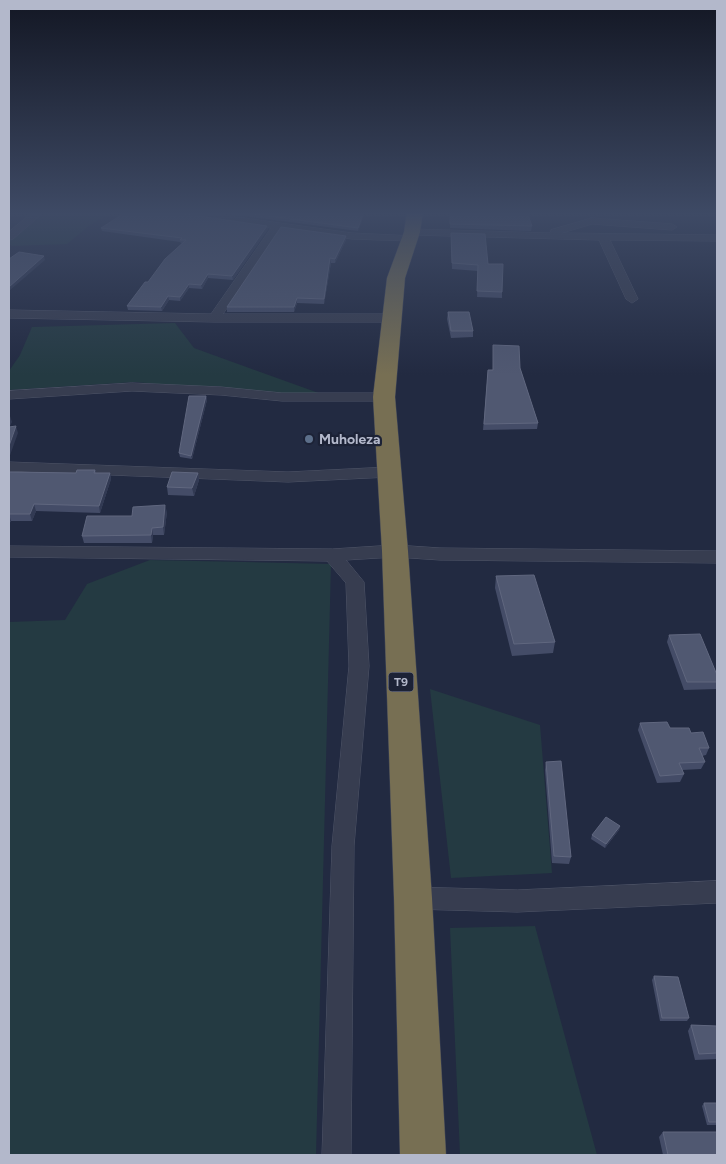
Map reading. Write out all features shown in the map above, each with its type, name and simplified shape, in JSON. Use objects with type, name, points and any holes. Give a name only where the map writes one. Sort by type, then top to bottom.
[{"type":"highway","name":"T9","points":[[400,266],[390,318],[384,397],[395,551],[413,898],[423,1155]]},
{"type":"street","points":[[216,318],[250,266]]},
{"type":"street","points":[[617,266],[632,299]]},
{"type":"street","points":[[9,314],[216,318],[390,318]]},
{"type":"street","points":[[9,395],[132,386],[221,391],[282,397],[384,397]]},
{"type":"street","points":[[9,466],[288,477],[389,472]]},
{"type":"street","points":[[9,551],[332,556],[395,551],[440,554],[717,557]]},
{"type":"street","points":[[332,556],[355,582],[359,666],[344,846],[336,1155]]},
{"type":"street","points":[[413,898],[517,901],[717,892]]},
{"type":"shaded area","points":[[175,323],[194,348],[327,396],[262,394],[216,386],[192,387],[135,382],[9,390],[9,371],[20,355],[32,327]]},
{"type":"shaded area","points":[[150,560],[331,564],[316,1155],[9,1155],[9,622],[65,620],[87,584]]},
{"type":"shaded area","points":[[430,689],[540,725],[552,873],[451,878]]},
{"type":"shaded area","points":[[535,926],[597,1155],[460,1155],[450,928]]},
{"type":"building","points":[[9,266],[32,266],[9,287]]},
{"type":"building","points":[[160,266],[239,266],[232,276],[208,274],[201,285],[189,284],[180,297],[168,296],[161,307],[127,306],[145,282],[148,282]]},
{"type":"building","points":[[254,266],[329,266],[324,299],[297,298],[294,307],[227,307]]},
{"type":"building","points":[[478,266],[503,266],[502,292],[477,291]]},
{"type":"building","points":[[448,312],[469,312],[473,331],[451,331]]},
{"type":"building","points":[[493,345],[519,346],[520,368],[538,423],[484,424],[488,370],[493,370]]},
{"type":"building","points":[[189,396],[206,396],[191,456],[179,453]]},
{"type":"building","points":[[16,426],[9,446],[9,427]]},
{"type":"building","points":[[77,470],[95,470],[94,473],[110,473],[99,506],[34,504],[30,514],[9,514],[9,472],[76,473]]},
{"type":"building","points":[[172,472],[198,473],[192,488],[167,487]]},
{"type":"building","points":[[165,505],[163,527],[152,528],[151,535],[82,536],[87,516],[132,516],[133,507]]},
{"type":"building","points":[[534,575],[555,642],[514,644],[496,576]]},
{"type":"building","points":[[700,634],[717,675],[717,682],[687,682],[669,635]]},
{"type":"building","points":[[667,722],[670,728],[689,728],[691,733],[703,732],[709,748],[699,748],[705,762],[679,763],[684,774],[660,776],[640,723]]},
{"type":"building","points":[[561,761],[571,857],[554,856],[546,762]]},
{"type":"building","points":[[606,817],[620,826],[606,844],[592,835]]},
{"type":"building","points":[[654,976],[678,977],[689,1018],[662,1018]]},
{"type":"building","points":[[691,1025],[717,1026],[717,1053],[699,1054]]},
{"type":"building","points":[[704,1103],[717,1103],[717,1122],[709,1122]]},
{"type":"building","points":[[663,1132],[717,1132],[717,1155],[668,1155]]},
{"type":"place","name":"Muholeza","points":[[309,439]]}]
